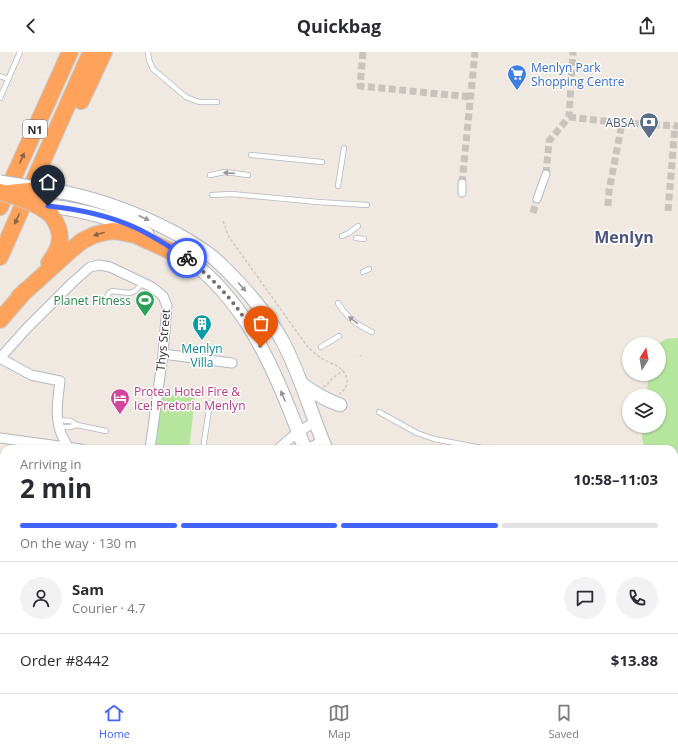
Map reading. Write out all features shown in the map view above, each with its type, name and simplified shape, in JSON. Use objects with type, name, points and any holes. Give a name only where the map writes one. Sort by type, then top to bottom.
[{"type":"highway","name":"N1","points":[[1,194],[70,52]]},
{"type":"highway","name":"N1","points":[[0,257],[91,52]]},
{"type":"highway","points":[[38,171],[62,136],[104,52]]},
{"type":"highway","points":[[1,194],[39,190],[60,192]]},
{"type":"highway","points":[[0,320],[50,262],[60,244],[58,212],[46,211],[32,203],[1,194]]},
{"type":"highway","points":[[19,297],[82,240],[106,232],[119,232],[135,235],[188,259]]},
{"type":"main road","points":[[60,192],[113,205],[134,213],[189,241],[215,259],[239,282],[283,342],[302,384],[324,445]]},
{"type":"main road","points":[[58,212],[106,217],[134,227],[162,242],[188,259],[213,281],[240,312],[267,359],[304,445]]},
{"type":"main road","points":[[302,384],[324,399],[339,400]]},
{"type":"street","points":[[537,199],[546,174]]},
{"type":"street","points":[[462,183],[462,193]]},
{"type":"street","name":"Thys Street","points":[[0,358],[27,328],[90,267],[99,265],[110,267],[152,287],[163,296],[167,306],[163,354],[151,445]]},
{"type":"street","points":[[163,354],[232,363]]},
{"type":"street","points":[[0,358],[31,375],[60,380],[57,414],[58,423],[62,436],[67,445]]},
{"type":"street","points":[[283,445],[298,432],[315,422]]},
{"type":"street","points":[[0,438],[48,445]]},
{"type":"lane","points":[[0,98],[20,52]]},
{"type":"lane","points":[[148,52],[149,60],[153,69],[186,97],[198,102],[217,102]]},
{"type":"lane","points":[[0,76],[8,79]]},
{"type":"lane","points":[[338,186],[344,148]]},
{"type":"lane","points":[[251,156],[322,162]]},
{"type":"lane","points":[[210,175],[225,172],[248,175]]},
{"type":"lane","points":[[212,195],[232,194],[367,206]]},
{"type":"lane","points":[[342,236],[358,226]]},
{"type":"lane","points":[[356,238],[364,239]]},
{"type":"lane","points":[[363,272],[369,269]]},
{"type":"lane","points":[[106,299],[112,291],[130,293],[135,291],[143,283]]},
{"type":"lane","points":[[338,303],[352,321],[372,332]]},
{"type":"lane","points":[[321,347],[339,336]]},
{"type":"lane","points":[[204,445],[210,403]]},
{"type":"lane","points":[[379,412],[417,433],[434,439],[465,445]]},
{"type":"lane","points":[[58,423],[70,428],[76,425],[106,431]]},
{"type":"path","points":[[223,221],[229,237],[307,346],[319,357],[343,370],[347,377],[346,386],[341,393],[339,400]]},
{"type":"path","points":[[320,387],[328,385],[335,376],[343,370]]},
{"type":"green space","points":[[678,338],[678,445],[644,445],[642,433],[666,433],[666,389],[647,389],[648,381],[666,381],[666,339]]},
{"type":"green space","points":[[160,393],[195,398],[189,445],[153,445]]},
{"type":"tunnel","points":[[363,52],[360,86],[471,97]]},
{"type":"tunnel","points":[[462,183],[475,52]]},
{"type":"tunnel","points":[[546,174],[549,141],[569,117],[573,52]]},
{"type":"tunnel","points":[[569,117],[622,123],[678,126]]},
{"type":"tunnel","points":[[608,206],[609,191],[622,123]]},
{"type":"tunnel","points":[[668,211],[675,126]]},
{"type":"tunnel","points":[[533,213],[537,199]]},
{"type":"way so far","points":[[187,258],[213,281],[228,297],[250,327],[261,347]]},
{"type":"place","name":"Menlyn Park Shopping Centre","points":[[517,91]]},
{"type":"place","name":"ABSA","points":[[649,139]]},
{"type":"place","name":"Planet Fitness","points":[[145,317]]},
{"type":"place","name":"Menlyn Villa","points":[[202,341]]},
{"type":"place","name":"Protea Hotel Fire & Ice! Pretoria Menlyn","points":[[120,415]]},
{"type":"district","name":"Menlyn","points":[[624,237]]},
{"type":"route","points":[[48,206],[81,211],[122,222],[162,242],[187,258]]}]
